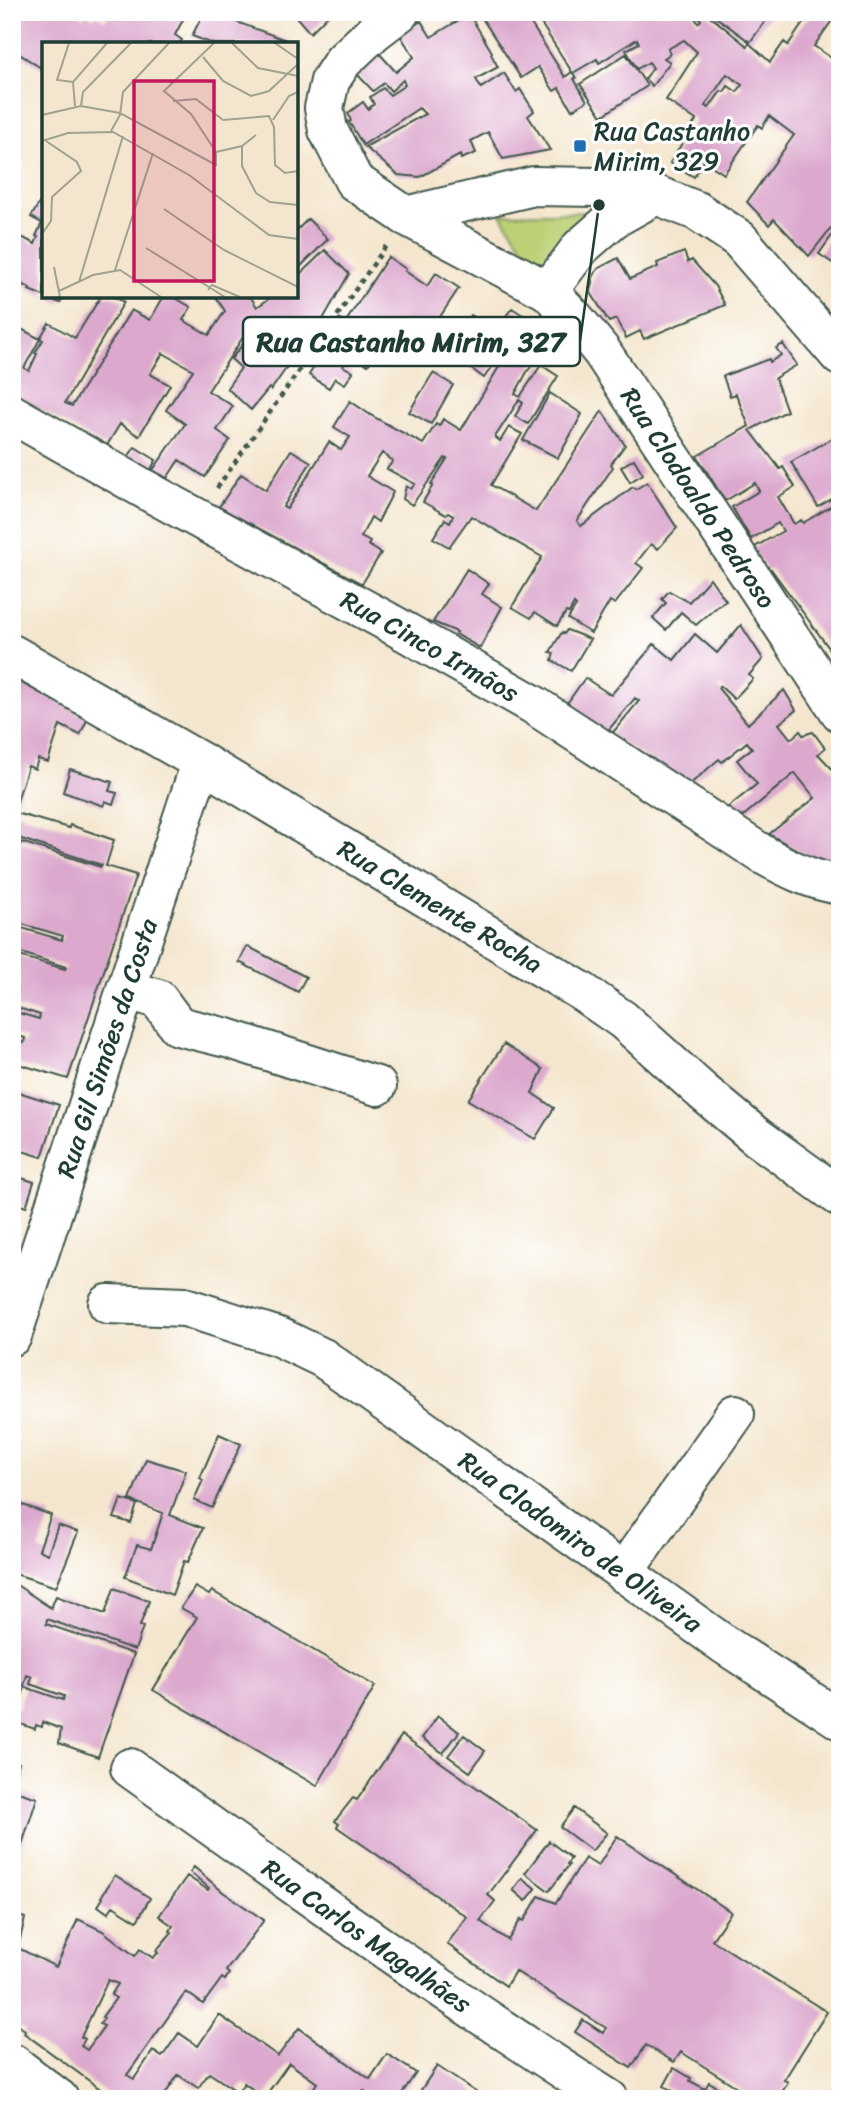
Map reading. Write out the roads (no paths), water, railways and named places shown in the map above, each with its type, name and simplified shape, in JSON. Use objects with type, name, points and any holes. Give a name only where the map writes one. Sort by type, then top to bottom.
[{"type":"street","name":"Rua Clodoaldo Pedroso","points":[[400,12],[343,61],[330,81],[324,108],[328,130],[354,181],[406,216],[548,290],[576,320],[602,352],[840,712]]},
{"type":"street","points":[[406,216],[534,186],[598,187],[656,195],[697,211],[739,239],[840,356]]},
{"type":"street","points":[[548,290],[581,247],[612,219],[656,195]]},
{"type":"street","name":"Rua Cinco Irmãos","points":[[12,414],[534,705],[762,854],[794,872],[840,885]]},
{"type":"street","name":"Rua Clemente Rocha","points":[[12,654],[201,762],[581,991],[623,1020],[757,1137],[840,1197]]},
{"type":"street","name":"Rua Gil Simões da Costa","points":[[12,1336],[201,762]]},
{"type":"street","points":[[126,989],[158,999],[178,1026],[227,1038],[377,1086]]},
{"type":"street","name":"Rua Clodomiro de Oliveira","points":[[108,1304],[185,1307],[279,1337],[323,1358],[725,1645],[840,1720]]},
{"type":"street","points":[[623,1573],[735,1414]]},
{"type":"street","name":"Rua Carlos Magalhães","points":[[130,1768],[324,1907],[517,2040],[609,2099]]},
{"type":"street","points":[[12,2063],[59,2099]]},
{"type":"place","name":"Rua Castanho Mirim, 329","points":[[580,146]]},
{"type":"place","name":"Rua Castanho Mirim, 327","points":[[599,205]]}]
